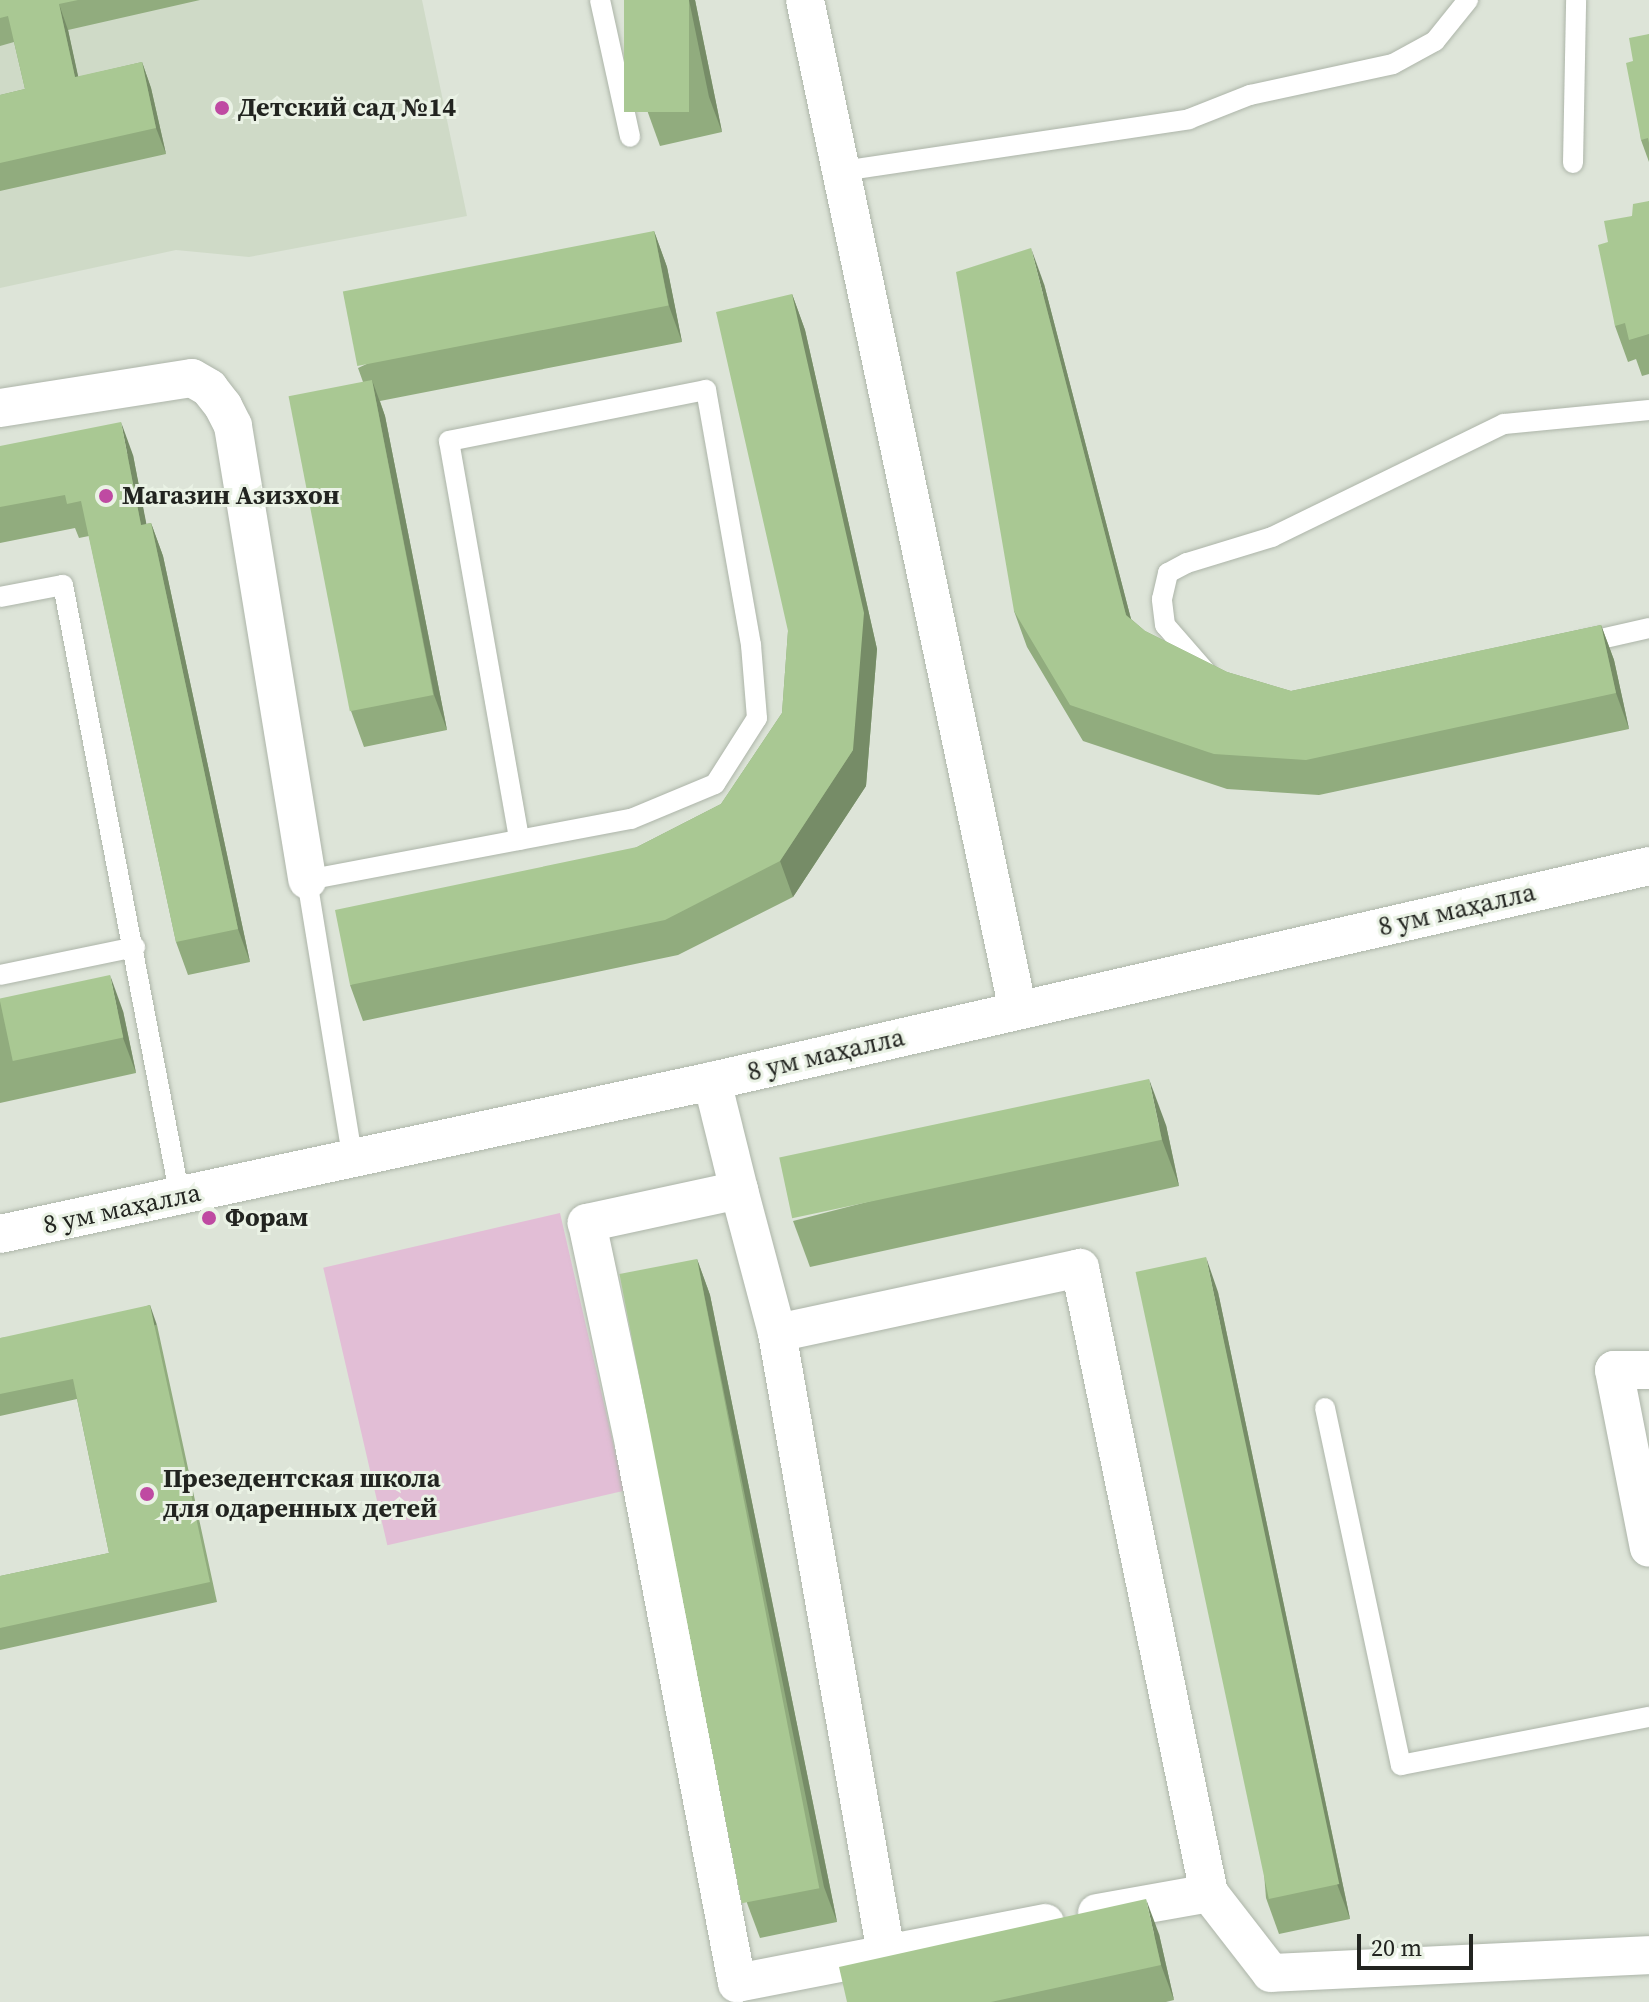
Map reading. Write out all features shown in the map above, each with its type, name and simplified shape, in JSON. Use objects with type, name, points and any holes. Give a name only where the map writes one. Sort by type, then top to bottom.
[{"type":"street","points":[[805,0],[1018,1011]]},
{"type":"street","points":[[0,408],[192,378],[209,388],[223,406],[233,426],[307,880]]},
{"type":"street","name":"8 ум маҳалла","points":[[0,1234],[353,1161],[712,1081],[1649,866]]},
{"type":"street","points":[[712,1081],[777,1333],[886,1953]]},
{"type":"street","points":[[739,1190],[587,1223],[634,1445],[739,1992],[886,1953],[1209,1893]]},
{"type":"street","points":[[777,1333],[1080,1268],[1209,1893],[1265,1988],[1649,1955]]},
{"type":"street","points":[[1649,1370],[1614,1370],[1649,1548]]},
{"type":"lane","points":[[600,0],[630,137]]},
{"type":"lane","points":[[843,171],[1189,119],[1250,95],[1393,64],[1435,41],[1468,0]]},
{"type":"lane","points":[[1573,163],[1576,0]]},
{"type":"lane","points":[[353,1161],[307,880],[631,819],[715,784],[757,718],[751,645],[706,390],[449,441],[519,840]]},
{"type":"lane","points":[[1224,683],[1211,678],[1165,625],[1162,599],[1168,573],[1272,537],[1504,424],[1649,410]]},
{"type":"lane","points":[[0,597],[63,585],[135,947],[180,1197]]},
{"type":"lane","points":[[1557,649],[1649,628]]},
{"type":"lane","points":[[0,975],[135,947]]},
{"type":"lane","points":[[1325,1408],[1401,1765],[1649,1717]]},
{"type":"shaded area","name":"Детский сад №14","points":[[0,0],[422,0],[467,216],[249,257],[176,250],[0,288]]},
{"type":"shaded area","points":[[560,1213],[624,1491],[387,1545],[323,1268]]},
{"type":"building","points":[[0,0],[78,0],[59,4],[75,77],[142,62],[156,128],[0,163],[0,95],[25,89],[8,16],[0,18]]},
{"type":"building","points":[[624,0],[689,0],[689,112],[624,112]]},
{"type":"building","points":[[1649,34],[1649,143],[1648,138],[1641,140],[1626,63],[1633,61],[1629,38]]},
{"type":"building","points":[[1649,201],[1649,334],[1629,340],[1625,323],[1615,326],[1598,245],[1608,242],[1604,221],[1632,216],[1633,204]]},
{"type":"building","points":[[654,231],[669,306],[357,366],[343,291]]},
{"type":"building","points":[[1031,248],[1126,615],[1145,631],[1227,672],[1291,691],[1601,625],[1616,693],[1306,760],[1214,754],[1070,705],[1014,611],[956,272]]},
{"type":"building","points":[[792,294],[864,613],[853,750],[780,861],[665,920],[350,985],[335,910],[637,847],[721,804],[782,713],[788,631],[716,312]]},
{"type":"building","points":[[372,380],[433,695],[350,711],[289,396]]},
{"type":"building","points":[[121,422],[141,525],[151,523],[238,929],[176,942],[81,501],[67,504],[65,495],[0,507],[0,446]]},
{"type":"building","points":[[110,975],[123,1038],[13,1061],[0,998]]},
{"type":"building","points":[[1149,1079],[1162,1140],[792,1218],[779,1158]]},
{"type":"building","points":[[1206,1257],[1339,1884],[1269,1899],[1136,1272]]},
{"type":"building","points":[[697,1259],[819,1888],[742,1903],[619,1274]]},
{"type":"building","name":"Презедентская школа для одаренных детей","points":[[150,1305],[210,1582],[0,1628],[0,1576],[109,1553],[73,1379],[0,1394],[0,1338]]},
{"type":"building","points":[[1146,1899],[1161,1965],[991,2002],[847,2002],[839,1967]]},
{"type":"place","name":"Детский сад №14","points":[[222,108]]},
{"type":"place","name":"Магазин Азизхон","points":[[106,496]]},
{"type":"place","name":"Форам","points":[[209,1218]]},
{"type":"place","name":"Презедентская школа для одаренных детей","points":[[147,1494]]}]
